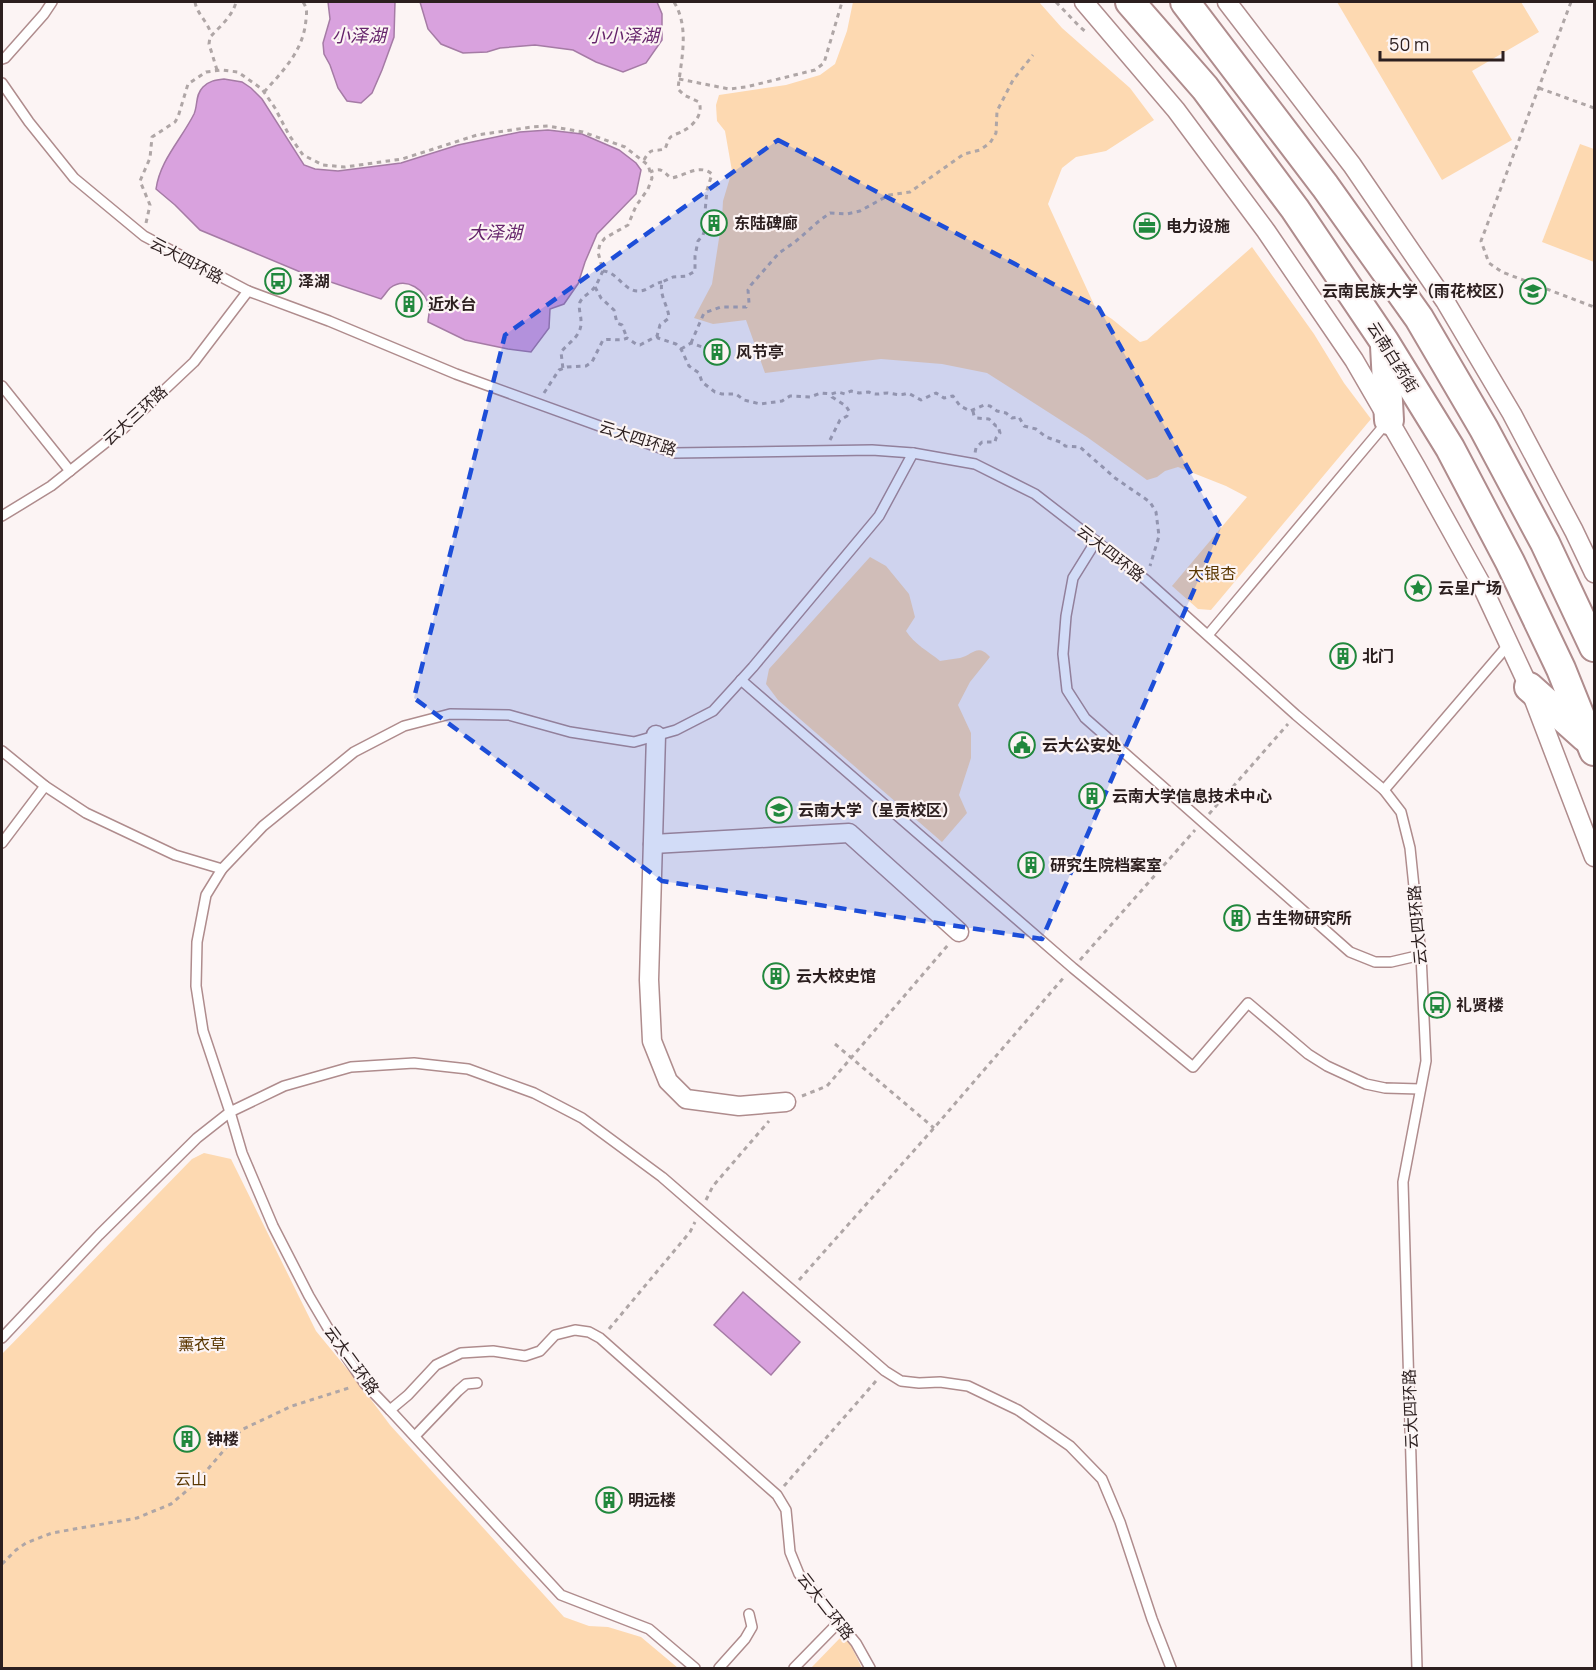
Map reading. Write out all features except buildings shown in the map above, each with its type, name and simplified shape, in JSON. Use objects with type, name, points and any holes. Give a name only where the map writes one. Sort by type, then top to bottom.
[{"type":"main road","name":"云南白药街","points":[[1130,2],[1205,88],[1295,208],[1384,341],[1450,448],[1510,562],[1561,669],[1593,747]]},
{"type":"main road","points":[[1185,2],[1325,186],[1419,318],[1484,429],[1545,543],[1594,647]]},
{"type":"main road","points":[[1209,2],[1233,64]]},
{"type":"main road","points":[[1384,341],[1389,420]]},
{"type":"main road","points":[[1529,687],[1593,747]]},
{"type":"street","points":[[1084,2],[1176,110],[1266,231],[1354,360],[1479,582],[1509,644],[1529,687],[1594,857]]},
{"type":"street","points":[[1227,2],[1352,165],[1445,302],[1512,414],[1594,573]]},
{"type":"street","points":[[656,735],[649,980],[652,1041],[668,1081],[686,1099],[739,1106],[786,1102]]},
{"type":"street","points":[[653,844],[849,833],[959,932]]},
{"type":"lane","points":[[2,59],[44,14],[52,2]]},
{"type":"lane","name":"云大四环路","points":[[2,83],[29,122],[74,178],[141,234],[248,291],[329,321],[456,374],[674,453],[872,450],[913,453],[975,464],[1035,494],[1146,580],[1296,715],[1384,790],[1401,812],[1410,848],[1421,955],[1426,1061],[1403,1182],[1417,1668]]},
{"type":"lane","name":"云大三环路","points":[[2,516],[51,486],[124,428],[194,362],[248,291]]},
{"type":"lane","points":[[2,386],[70,471]]},
{"type":"lane","points":[[1208,635],[1389,420]]},
{"type":"lane","name":"云大二环路","points":[[870,1668],[856,1643],[799,1574],[790,1552],[786,1510],[777,1495],[600,1338],[589,1332],[575,1330],[555,1335],[540,1351],[525,1356],[494,1351],[461,1353],[436,1365],[408,1395],[390,1410],[365,1384],[309,1296],[273,1226],[242,1153],[203,1031],[196,986],[197,942],[206,895],[222,869],[263,826],[354,752],[404,726],[450,714],[509,715],[570,732],[634,742],[676,730],[713,711],[879,516],[913,453]]},
{"type":"lane","points":[[1096,541],[1073,578],[1066,616],[1063,654],[1067,690],[1085,718],[1350,952],[1375,962],[1392,962],[1421,955]]},
{"type":"lane","points":[[1384,790],[1509,644]]},
{"type":"lane","points":[[741,680],[1073,968],[1193,1067],[1248,1003],[1308,1054],[1327,1066],[1366,1084],[1385,1088],[1420,1089]]},
{"type":"lane","points":[[2,751],[45,786],[96,817],[175,855],[222,869]]},
{"type":"lane","points":[[2,843],[45,786]]},
{"type":"lane","points":[[2,1338],[99,1235],[197,1138],[230,1112],[284,1086],[351,1067],[414,1063],[468,1069],[534,1093],[582,1118],[662,1177],[885,1371],[901,1381],[940,1382],[968,1386],[1018,1410],[1070,1446],[1102,1479],[1120,1522],[1171,1668]]},
{"type":"lane","points":[[415,1437],[466,1384],[477,1383]]},
{"type":"lane","points":[[390,1410],[561,1595],[649,1629],[695,1668]]},
{"type":"lane","points":[[719,1668],[745,1639],[752,1627],[749,1614]]},
{"type":"lane","points":[[794,1668],[839,1622]]},
{"type":"path","points":[[195,2],[196,8],[212,35]]},
{"type":"path","points":[[217,70],[209,44],[210,37],[235,8],[236,2]]},
{"type":"path","points":[[264,92],[289,65],[300,45],[307,16],[307,7],[303,2]]},
{"type":"path","points":[[644,160],[652,150],[665,149],[670,137],[686,129],[700,114],[699,102],[679,92],[678,89],[684,47],[680,12],[674,2]]},
{"type":"path","points":[[679,79],[729,89],[815,70],[824,63],[842,2]]},
{"type":"path","points":[[1571,2],[1481,241],[1489,263],[1502,272],[1594,307]]},
{"type":"path","points":[[681,349],[692,343],[704,313],[721,307],[746,307],[749,303],[748,290],[751,285],[779,253],[830,213],[847,214],[860,211],[889,195],[910,192],[964,154],[980,150],[990,143],[996,133],[997,111],[1013,80],[1033,55]]},
{"type":"path","points":[[141,234],[148,219],[150,205],[140,181],[150,158],[152,137],[175,122],[189,84],[206,72],[217,70],[238,72],[262,89],[303,155],[323,165],[345,167],[402,159],[477,135],[531,126],[548,126],[583,132],[625,147],[644,160],[652,178],[628,225],[605,238],[600,244],[598,252],[603,271],[595,287],[580,302],[582,324],[579,334],[561,352],[563,369]]},
{"type":"path","points":[[1539,88],[1594,108]]},
{"type":"path","points":[[603,271],[609,271],[637,292],[644,291],[656,283],[673,277],[687,276],[695,271],[698,241],[706,226],[707,190],[712,174],[701,169],[671,178],[663,170],[657,169],[650,172]]},
{"type":"path","points":[[595,287],[601,298],[614,310],[617,323],[622,325],[627,338],[640,345],[657,336],[660,325],[669,318],[661,294],[662,282]]},
{"type":"path","points":[[657,336],[676,344],[689,366],[699,373],[702,382],[715,392],[736,394],[740,399],[760,404],[782,401],[790,396],[810,398],[821,393],[845,394],[851,391],[878,395],[908,393],[921,400],[936,393],[944,399],[953,396],[960,406],[973,411]]},
{"type":"path","points":[[539,403],[559,370],[586,366],[592,362],[603,340],[627,338]]},
{"type":"path","points":[[692,343],[705,348]]},
{"type":"path","points":[[831,394],[849,411],[847,416],[840,420],[830,440],[831,451]]},
{"type":"path","points":[[973,411],[984,405],[990,406],[1012,417],[1019,417],[1024,426],[1036,429],[1046,437],[1063,443],[1065,446],[1080,447],[1115,478],[1150,502],[1156,512],[1159,536],[1146,580]]},
{"type":"path","points":[[973,411],[977,418],[989,419],[998,426],[1000,433],[995,442],[982,442],[976,448],[975,464]]},
{"type":"path","points":[[792,1288],[1296,715]]},
{"type":"path","points":[[827,1086],[959,932]]},
{"type":"path","points":[[835,1044],[934,1128]]},
{"type":"path","points":[[713,1186],[753,1140]]},
{"type":"path","points":[[600,1338],[690,1232]]},
{"type":"path","points":[[777,1495],[885,1371]]},
{"type":"path","points":[[2,1564],[16,1550],[52,1533],[137,1518],[171,1504],[197,1482],[241,1430],[292,1406],[365,1384]]},
{"type":"highlighted area","points":[[778,140],[1099,308],[1221,528],[1042,939],[662,881],[414,698],[505,335]]},
{"type":"green space","name":"大银杏","points":[[853,2],[1039,2],[1062,28],[1130,88],[1154,120],[1106,151],[1076,157],[1062,168],[1048,204],[1096,309],[1140,342],[1147,340],[1252,247],[1371,419],[1211,610],[1198,609],[1172,586],[1247,497],[1178,467],[1147,480],[1087,437],[987,373],[942,364],[881,359],[765,373],[746,320],[713,324],[694,318],[712,284],[723,201],[732,171],[725,131],[717,121],[716,105],[719,95],[786,85],[820,75],[835,64],[847,31]]},
{"type":"green space","points":[[1337,2],[1521,2],[1539,32],[1472,71],[1512,140],[1442,180]]},
{"type":"green space","points":[[1580,144],[1594,149],[1594,262],[1542,242]]},
{"type":"green space","points":[[870,557],[886,566],[909,594],[915,617],[906,631],[917,644],[940,661],[964,657],[978,650],[990,657],[970,682],[958,705],[971,733],[971,758],[959,795],[967,813],[942,842],[778,700],[766,684],[769,669]]},
{"type":"green space","name":"云山","points":[[204,1153],[231,1159],[316,1331],[390,1425],[564,1617],[589,1626],[608,1627],[641,1637],[678,1668],[2,1668],[2,1354],[192,1159]]},
{"type":"green space","points":[[841,1637],[849,1642],[862,1668],[811,1668]]},
{"type":"water","name":"小泽湖","points":[[328,2],[395,2],[394,37],[372,93],[361,103],[347,101],[338,88],[324,54],[323,43],[330,19]]},
{"type":"water","name":"小小泽湖","points":[[420,2],[657,2],[662,14],[662,40],[646,63],[623,72],[573,50],[535,45],[463,53],[441,44],[428,29]]},
{"type":"water","name":"大泽湖","points":[[224,79],[242,82],[251,88],[262,99],[304,165],[315,169],[338,171],[401,163],[458,145],[520,132],[548,130],[582,134],[619,150],[636,163],[641,170],[636,194],[597,234],[578,284],[564,304],[550,309],[549,328],[531,352],[465,340],[428,322],[427,301],[420,291],[409,284],[390,288],[381,299],[298,271],[200,230],[156,189],[166,159],[194,114],[200,90],[210,82]]},
{"type":"water","points":[[743,1292],[800,1342],[771,1375],[714,1325]]},
{"type":"place","name":"东陆碑廊","points":[[714,223]]},
{"type":"place","name":"电力设施","points":[[1147,226]]},
{"type":"place","name":"泽湖","points":[[278,281]]},
{"type":"place","name":"云南民族大学（雨花校区）","points":[[1533,291]]},
{"type":"place","name":"近水台","points":[[409,304]]},
{"type":"place","name":"风节亭","points":[[717,352]]},
{"type":"place","name":"云呈广场","points":[[1418,588]]},
{"type":"place","name":"北门","points":[[1343,656]]},
{"type":"place","name":"云大公安处","points":[[1022,745]]},
{"type":"place","name":"云南大学信息技术中心","points":[[1092,796]]},
{"type":"place","name":"云南大学（呈贡校区）","points":[[779,810]]},
{"type":"place","name":"研究生院档案室","points":[[1031,865]]},
{"type":"place","name":"古生物研究所","points":[[1237,918]]},
{"type":"place","name":"云大校史馆","points":[[776,976]]},
{"type":"place","name":"礼贤楼","points":[[1437,1005]]},
{"type":"place","name":"钟楼","points":[[187,1439]]},
{"type":"place","name":"明远楼","points":[[609,1500]]},
{"type":"park label","name":"薰衣草","points":[[202,1344]]}]
